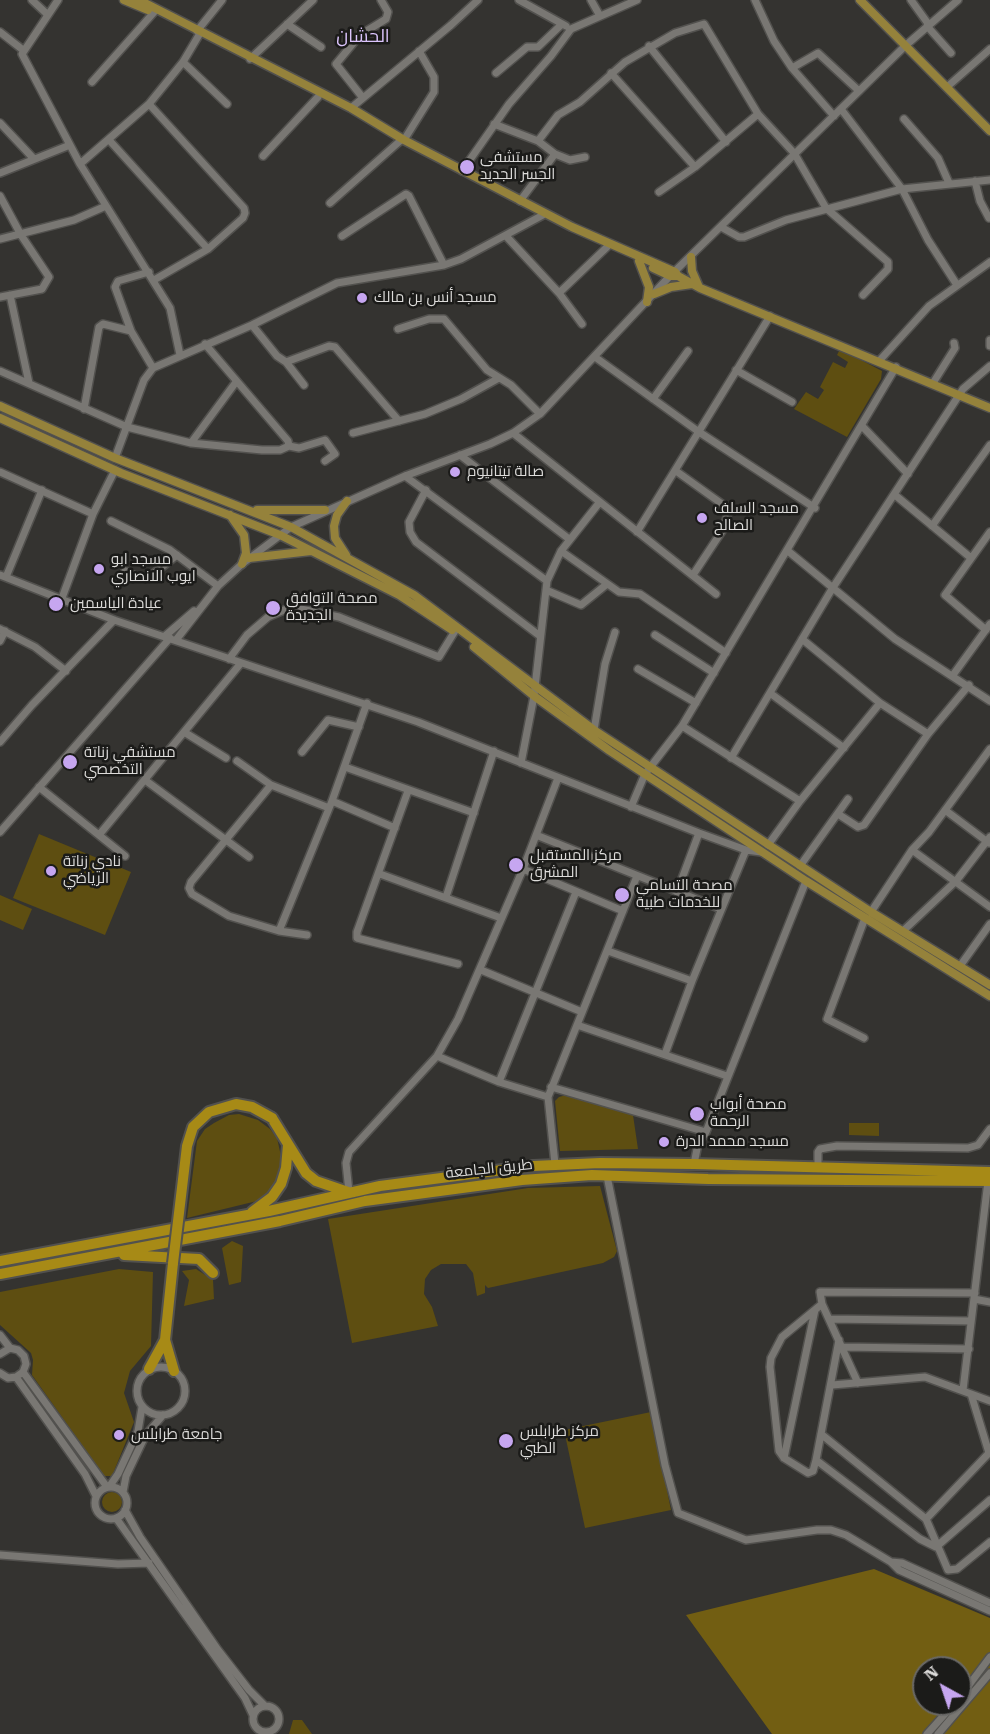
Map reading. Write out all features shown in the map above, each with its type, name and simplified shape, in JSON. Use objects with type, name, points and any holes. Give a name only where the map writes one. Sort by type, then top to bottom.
[{"type":"highway","points":[[174,1371],[165,1340],[187,1146],[193,1127],[209,1112],[236,1104],[252,1107],[272,1118],[306,1173],[316,1181],[349,1192]]},
{"type":"highway","points":[[249,1215],[272,1197],[281,1184],[286,1168],[288,1141]]},
{"type":"highway","name":"طريق الجامعة","points":[[0,1261],[249,1215],[349,1192],[456,1174],[555,1164],[693,1164],[818,1168],[989,1178]]},
{"type":"highway","name":"طريق الجامعة","points":[[0,1274],[280,1221],[365,1201],[522,1180],[607,1176],[989,1178]]},
{"type":"highway","points":[[112,1254],[199,1259],[213,1273]]},
{"type":"highway","points":[[149,1369],[165,1340]]},
{"type":"main road","points":[[124,0],[155,11]]},
{"type":"main road","points":[[139,0],[155,11],[318,98],[572,227],[696,286],[880,360],[990,408]]},
{"type":"main road","points":[[860,0],[990,130]]},
{"type":"main road","points":[[198,33],[351,108],[402,141],[543,215],[608,247],[674,275]]},
{"type":"main road","points":[[691,257],[696,286]]},
{"type":"main road","points":[[639,261],[649,287],[647,302]]},
{"type":"main road","points":[[654,294],[671,287],[696,286]]},
{"type":"main road","points":[[0,406],[115,458],[291,527],[414,595],[636,763],[764,848],[806,881],[868,915],[903,931],[990,985]]},
{"type":"main road","points":[[0,418],[115,470],[280,535],[399,595],[454,631],[534,696],[636,763]]},
{"type":"main road","points":[[347,501],[337,515],[334,526],[335,538],[348,558]]},
{"type":"main road","points":[[252,510],[325,510]]},
{"type":"main road","points":[[230,515],[244,535],[246,553],[242,564]]},
{"type":"main road","points":[[249,558],[314,551]]},
{"type":"main road","points":[[764,848],[800,866],[868,915],[990,996]]},
{"type":"street","points":[[32,0],[48,15]]},
{"type":"street","points":[[58,0],[23,50],[23,58],[80,164],[170,308],[180,355]]},
{"type":"street","points":[[80,164],[110,141],[149,104],[183,62],[198,33],[222,0]]},
{"type":"street","points":[[250,58],[313,0]]},
{"type":"street","points":[[363,98],[336,64],[360,35],[386,19],[388,12],[381,0]]},
{"type":"street","points":[[351,108],[478,0]]},
{"type":"street","points":[[519,0],[571,28]]},
{"type":"street","points":[[591,0],[600,16]]},
{"type":"street","points":[[462,171],[509,104],[551,56],[571,28],[637,0]]},
{"type":"street","points":[[755,0],[774,41],[792,68],[834,116]]},
{"type":"street","points":[[911,0],[928,26],[951,53]]},
{"type":"street","points":[[0,832],[170,638],[218,586],[242,564],[291,527],[405,476],[513,433],[540,414],[654,294],[794,153],[905,46],[958,0]]},
{"type":"street","points":[[92,82],[155,11]]},
{"type":"street","points":[[287,24],[321,47]]},
{"type":"street","points":[[496,73],[527,47],[538,47],[562,24]]},
{"type":"street","points":[[538,141],[558,115],[580,102],[611,73],[649,46],[704,24],[758,114],[794,153],[826,208],[888,264],[888,269],[863,295]]},
{"type":"street","points":[[0,32],[23,50]]},
{"type":"street","points":[[649,46],[726,142]]},
{"type":"street","points":[[946,87],[990,49]]},
{"type":"street","points":[[330,204],[402,141],[434,92],[434,76],[419,51]]},
{"type":"street","points":[[792,68],[818,53],[859,91]]},
{"type":"street","points":[[183,62],[227,104]]},
{"type":"street","points":[[611,73],[695,167]]},
{"type":"street","points":[[263,156],[318,98]]},
{"type":"street","points":[[149,104],[244,208],[243,218],[208,249],[154,280]]},
{"type":"street","points":[[841,109],[902,189],[928,240],[957,285]]},
{"type":"street","points":[[659,192],[695,167],[758,114]]},
{"type":"street","points":[[904,119],[938,158],[949,183]]},
{"type":"street","points":[[0,123],[34,159]]},
{"type":"street","points":[[494,124],[538,141],[555,154],[570,160],[585,157]]},
{"type":"street","points":[[110,141],[208,249]]},
{"type":"street","points":[[0,173],[70,146]]},
{"type":"street","points":[[520,201],[555,154]]},
{"type":"street","points":[[722,227],[738,237],[744,237],[775,224],[826,208],[902,189],[990,180]]},
{"type":"street","points":[[975,181],[980,201],[989,218]]},
{"type":"street","points":[[342,236],[405,194],[409,196],[444,265]]},
{"type":"street","points":[[0,196],[21,235],[49,277],[42,289],[0,297]]},
{"type":"street","points":[[0,239],[74,220],[106,206]]},
{"type":"street","points":[[115,458],[144,380],[153,368],[252,325],[337,283],[444,265],[506,236],[543,215]]},
{"type":"street","points":[[506,236],[559,293],[582,324]]},
{"type":"street","points":[[559,293],[608,247]]},
{"type":"street","points":[[880,360],[916,318],[990,262]]},
{"type":"street","points":[[148,272],[116,284],[116,291],[131,331],[153,368]]},
{"type":"street","points":[[10,295],[29,383]]},
{"type":"street","points":[[638,532],[770,316]]},
{"type":"street","points":[[398,329],[429,319],[444,319],[487,370],[511,385],[540,414]]},
{"type":"street","points":[[84,409],[99,327],[103,324],[131,331]]},
{"type":"street","points":[[252,325],[304,385]]},
{"type":"street","points":[[990,340],[990,346]]},
{"type":"street","points":[[933,383],[955,348],[954,343]]},
{"type":"street","points":[[205,344],[288,441],[289,446]]},
{"type":"street","points":[[286,362],[329,346],[335,347],[399,421]]},
{"type":"street","points":[[653,399],[688,351]]},
{"type":"street","points":[[595,357],[699,432],[814,508]]},
{"type":"street","points":[[731,758],[832,589],[959,394],[965,385],[990,366]]},
{"type":"street","points":[[631,807],[647,771],[682,726],[896,367]]},
{"type":"street","points":[[736,370],[792,402]]},
{"type":"street","points":[[0,371],[127,427],[191,442],[280,450],[289,446],[299,448],[325,440],[335,454],[325,461]]},
{"type":"street","points":[[353,433],[399,421],[461,399],[499,378]]},
{"type":"street","points":[[191,442],[236,382]]},
{"type":"street","points":[[862,426],[908,474]]},
{"type":"street","points":[[513,433],[716,594]]},
{"type":"street","points":[[932,526],[990,445]]},
{"type":"street","points":[[460,455],[569,539]]},
{"type":"street","points":[[62,598],[93,514],[115,470]]},
{"type":"street","points":[[676,471],[729,509],[724,528],[693,575]]},
{"type":"street","points":[[0,472],[93,514]]},
{"type":"street","points":[[405,476],[547,581]]},
{"type":"street","points":[[42,490],[3,576],[114,620],[367,703],[746,850],[764,848],[880,703]]},
{"type":"street","points":[[426,490],[409,522],[410,532],[416,542],[540,636]]},
{"type":"street","points":[[895,495],[971,558]]},
{"type":"street","points":[[521,762],[534,696],[547,581],[561,551],[599,502]]},
{"type":"street","points":[[111,521],[148,537],[177,555],[218,586]]},
{"type":"street","points":[[953,675],[988,627],[945,595],[990,532]]},
{"type":"street","points":[[788,550],[832,589],[895,639],[989,699]]},
{"type":"street","points":[[561,551],[625,594],[640,594],[726,653]]},
{"type":"street","points":[[124,571],[139,578],[148,578],[177,555]]},
{"type":"street","points":[[546,590],[580,605],[607,584]]},
{"type":"street","points":[[229,659],[247,636],[268,617],[291,607],[339,617],[439,657],[443,654],[454,631]]},
{"type":"street","points":[[0,742],[114,620]]},
{"type":"street","points":[[152,633],[185,623]]},
{"type":"street","points":[[170,638],[185,623]]},
{"type":"street","points":[[185,623],[193,646]]},
{"type":"street","points":[[0,641],[2,630],[35,647],[66,671]]},
{"type":"street","points":[[594,730],[605,664],[615,632]]},
{"type":"street","points":[[655,635],[714,673]]},
{"type":"street","points":[[802,639],[880,703],[928,734]]},
{"type":"street","points":[[99,835],[241,663]]},
{"type":"street","points":[[638,669],[696,703]]},
{"type":"street","points":[[838,814],[858,827],[864,825],[928,734],[969,685]]},
{"type":"street","points":[[770,693],[844,748]]},
{"type":"street","points":[[279,931],[332,801],[367,703]]},
{"type":"street","points":[[302,752],[328,720],[359,727]]},
{"type":"street","points":[[682,726],[800,801]]},
{"type":"street","points":[[184,732],[226,758]]},
{"type":"street","points":[[864,1038],[830,1022],[827,1016],[868,915],[912,850],[945,810],[990,748]]},
{"type":"street","points":[[446,897],[494,751]]},
{"type":"street","points":[[237,761],[271,785],[329,808]]},
{"type":"street","points":[[345,767],[408,792],[474,813]]},
{"type":"street","points":[[349,1192],[346,1163],[349,1152],[437,1056],[481,970],[558,778]]},
{"type":"street","points":[[145,780],[249,857]]},
{"type":"street","points":[[271,785],[191,882],[189,888],[192,894],[228,916],[279,931],[307,935]]},
{"type":"street","points":[[39,787],[125,856]]},
{"type":"street","points":[[408,792],[357,932],[357,938],[458,964]]},
{"type":"street","points":[[800,866],[848,799]]},
{"type":"street","points":[[332,801],[395,828]]},
{"type":"street","points":[[903,931],[956,881],[989,841],[945,810]]},
{"type":"street","points":[[677,892],[699,833]]},
{"type":"street","points":[[536,835],[721,909]]},
{"type":"street","points":[[665,1054],[692,981],[746,850]]},
{"type":"street","points":[[912,850],[990,907]]},
{"type":"street","points":[[523,869],[623,911]]},
{"type":"street","points":[[380,874],[501,918]]},
{"type":"street","points":[[555,1164],[548,1097],[637,876]]},
{"type":"street","points":[[693,1164],[698,1144],[706,1132],[806,881]]},
{"type":"street","points":[[499,1082],[576,892]]},
{"type":"street","points":[[960,966],[990,924]]},
{"type":"street","points":[[608,951],[692,981]]},
{"type":"street","points":[[481,970],[582,1012]]},
{"type":"street","points":[[577,1025],[727,1076]]},
{"type":"street","points":[[437,1056],[499,1082],[548,1097]]},
{"type":"street","points":[[551,1087],[706,1132]]},
{"type":"street","points":[[818,1168],[820,1149],[837,1146],[968,1148],[978,1145],[990,1129]]},
{"type":"street","points":[[607,1176],[665,1465],[678,1513],[747,1540],[831,1530],[846,1534],[891,1562],[899,1570],[988,1609]]},
{"type":"street","points":[[963,1390],[974,1296],[986,1234],[989,1178]]},
{"type":"street","points":[[858,1383],[822,1304],[819,1295],[824,1290],[974,1296],[990,1302]]},
{"type":"street","points":[[822,1304],[782,1337],[771,1358],[779,1451],[784,1458],[808,1473],[813,1471],[816,1460],[841,1343]]},
{"type":"street","points":[[784,1458],[815,1310]]},
{"type":"street","points":[[830,1319],[971,1321]]},
{"type":"street","points":[[0,1335],[10,1348],[18,1350],[24,1356],[26,1364],[19,1375],[8,1378],[0,1374]]},
{"type":"street","points":[[841,1343],[969,1349]]},
{"type":"street","points":[[0,1354],[10,1348]]},
{"type":"street","points":[[19,1375],[85,1474],[96,1496],[95,1505],[99,1514],[106,1518],[116,1518],[125,1510],[127,1501],[123,1492],[126,1476],[145,1436],[163,1415],[175,1410],[183,1400],[185,1387],[174,1371],[162,1366],[149,1369],[140,1378],[136,1389],[142,1407],[138,1431],[118,1474],[108,1487],[96,1496]]},
{"type":"street","points":[[19,1375],[108,1487],[123,1492]]},
{"type":"street","points":[[832,1385],[925,1377],[990,1401]]},
{"type":"street","points":[[926,1519],[989,1452],[971,1394]]},
{"type":"street","points":[[142,1407],[152,1413],[163,1415]]},
{"type":"street","points":[[821,1434],[926,1519],[945,1566],[951,1570],[957,1569],[990,1542]]},
{"type":"street","points":[[816,1460],[920,1539],[936,1547]]},
{"type":"street","points":[[936,1547],[990,1500]]},
{"type":"street","points":[[125,1510],[140,1537],[218,1650],[249,1690],[265,1706],[278,1713],[281,1734]]},
{"type":"street","points":[[116,1518],[245,1698],[253,1715],[255,1728],[269,1733],[278,1725]]},
{"type":"street","points":[[0,1555],[118,1564],[149,1563]]},
{"type":"street","points":[[972,1682],[990,1659]]},
{"type":"street","points":[[939,1734],[990,1673]]},
{"type":"street","points":[[978,1674],[984,1680]]},
{"type":"street","points":[[253,1715],[256,1710],[265,1706]]},
{"type":"street","points":[[927,1734],[943,1716]]},
{"type":"shaded area","points":[[840,349],[882,371],[881,379],[847,437],[794,409],[806,392],[818,399],[824,390],[820,387],[833,362],[845,368],[848,362],[837,355]]},
{"type":"shaded area","points":[[39,834],[131,872],[105,935],[13,898]]},
{"type":"shaded area","points":[[0,895],[32,909],[23,930],[0,920]]},
{"type":"shaded area","points":[[566,1095],[633,1115],[638,1149],[560,1151],[555,1101]]},
{"type":"shaded area","points":[[239,1114],[258,1120],[277,1138],[283,1165],[280,1181],[270,1193],[257,1201],[187,1218],[197,1141],[205,1129],[214,1123],[229,1115]]},
{"type":"shaded area","points":[[849,1123],[879,1123],[879,1136],[849,1135]]},
{"type":"shaded area","points":[[600,1186],[617,1251],[614,1257],[603,1263],[488,1288],[485,1285],[485,1293],[477,1296],[473,1273],[466,1264],[441,1264],[431,1270],[425,1279],[424,1294],[432,1307],[438,1326],[352,1343],[328,1219],[528,1188]]},
{"type":"shaded area","points":[[232,1241],[243,1246],[241,1282],[229,1285],[222,1248]]},
{"type":"shaded area","points":[[119,1269],[153,1272],[151,1346],[130,1371],[124,1393],[134,1422],[112,1476],[104,1476],[32,1375],[31,1353],[0,1325],[0,1292]]},
{"type":"shaded area","points":[[196,1269],[213,1280],[214,1299],[184,1306],[189,1280],[182,1271]]},
{"type":"shaded area","points":[[651,1412],[671,1510],[585,1528],[564,1430]]},
{"type":"shaded area","points":[[112,1492],[119,1495],[122,1502],[119,1509],[112,1512],[105,1509],[102,1502],[105,1495]]},
{"type":"shaded area","points":[[874,1569],[990,1618],[990,1734],[772,1734],[686,1615]]},
{"type":"shaded area","points":[[293,1720],[302,1720],[312,1734],[289,1734]]},
{"type":"place","name":"مستشفى الجسر الجديد","points":[[467,167]]},
{"type":"place","name":"مسجد أنس بن مالك","points":[[362,298]]},
{"type":"place","name":"صالة تيتانيوم","points":[[455,472]]},
{"type":"place","name":"مسجد السلف الصالح","points":[[702,518]]},
{"type":"place","name":"مسجد ابو ايوب الانصاري","points":[[99,569]]},
{"type":"place","name":"عيادة الياسمين","points":[[56,604]]},
{"type":"place","name":"مصحة التوافق الجديدة","points":[[273,608]]},
{"type":"place","name":"مستشفي زناتة التخصصي","points":[[70,762]]},
{"type":"place","name":"مركز المستقبل المشرق","points":[[516,865]]},
{"type":"place","name":"نادي زناتة الرياضي","points":[[51,871]]},
{"type":"place","name":"مصحة التسامي للخدمات طبية","points":[[622,895]]},
{"type":"place","name":"مصحة أبواب الرحمة","points":[[697,1114]]},
{"type":"place","name":"مسجد محمد الدرة","points":[[664,1142]]},
{"type":"place","name":"جامعة طرابلس","points":[[119,1435]]},
{"type":"place","name":"مركز طرابلس الطبي","points":[[506,1441]]},
{"type":"district","name":"الحشان","points":[[363,37]]}]
